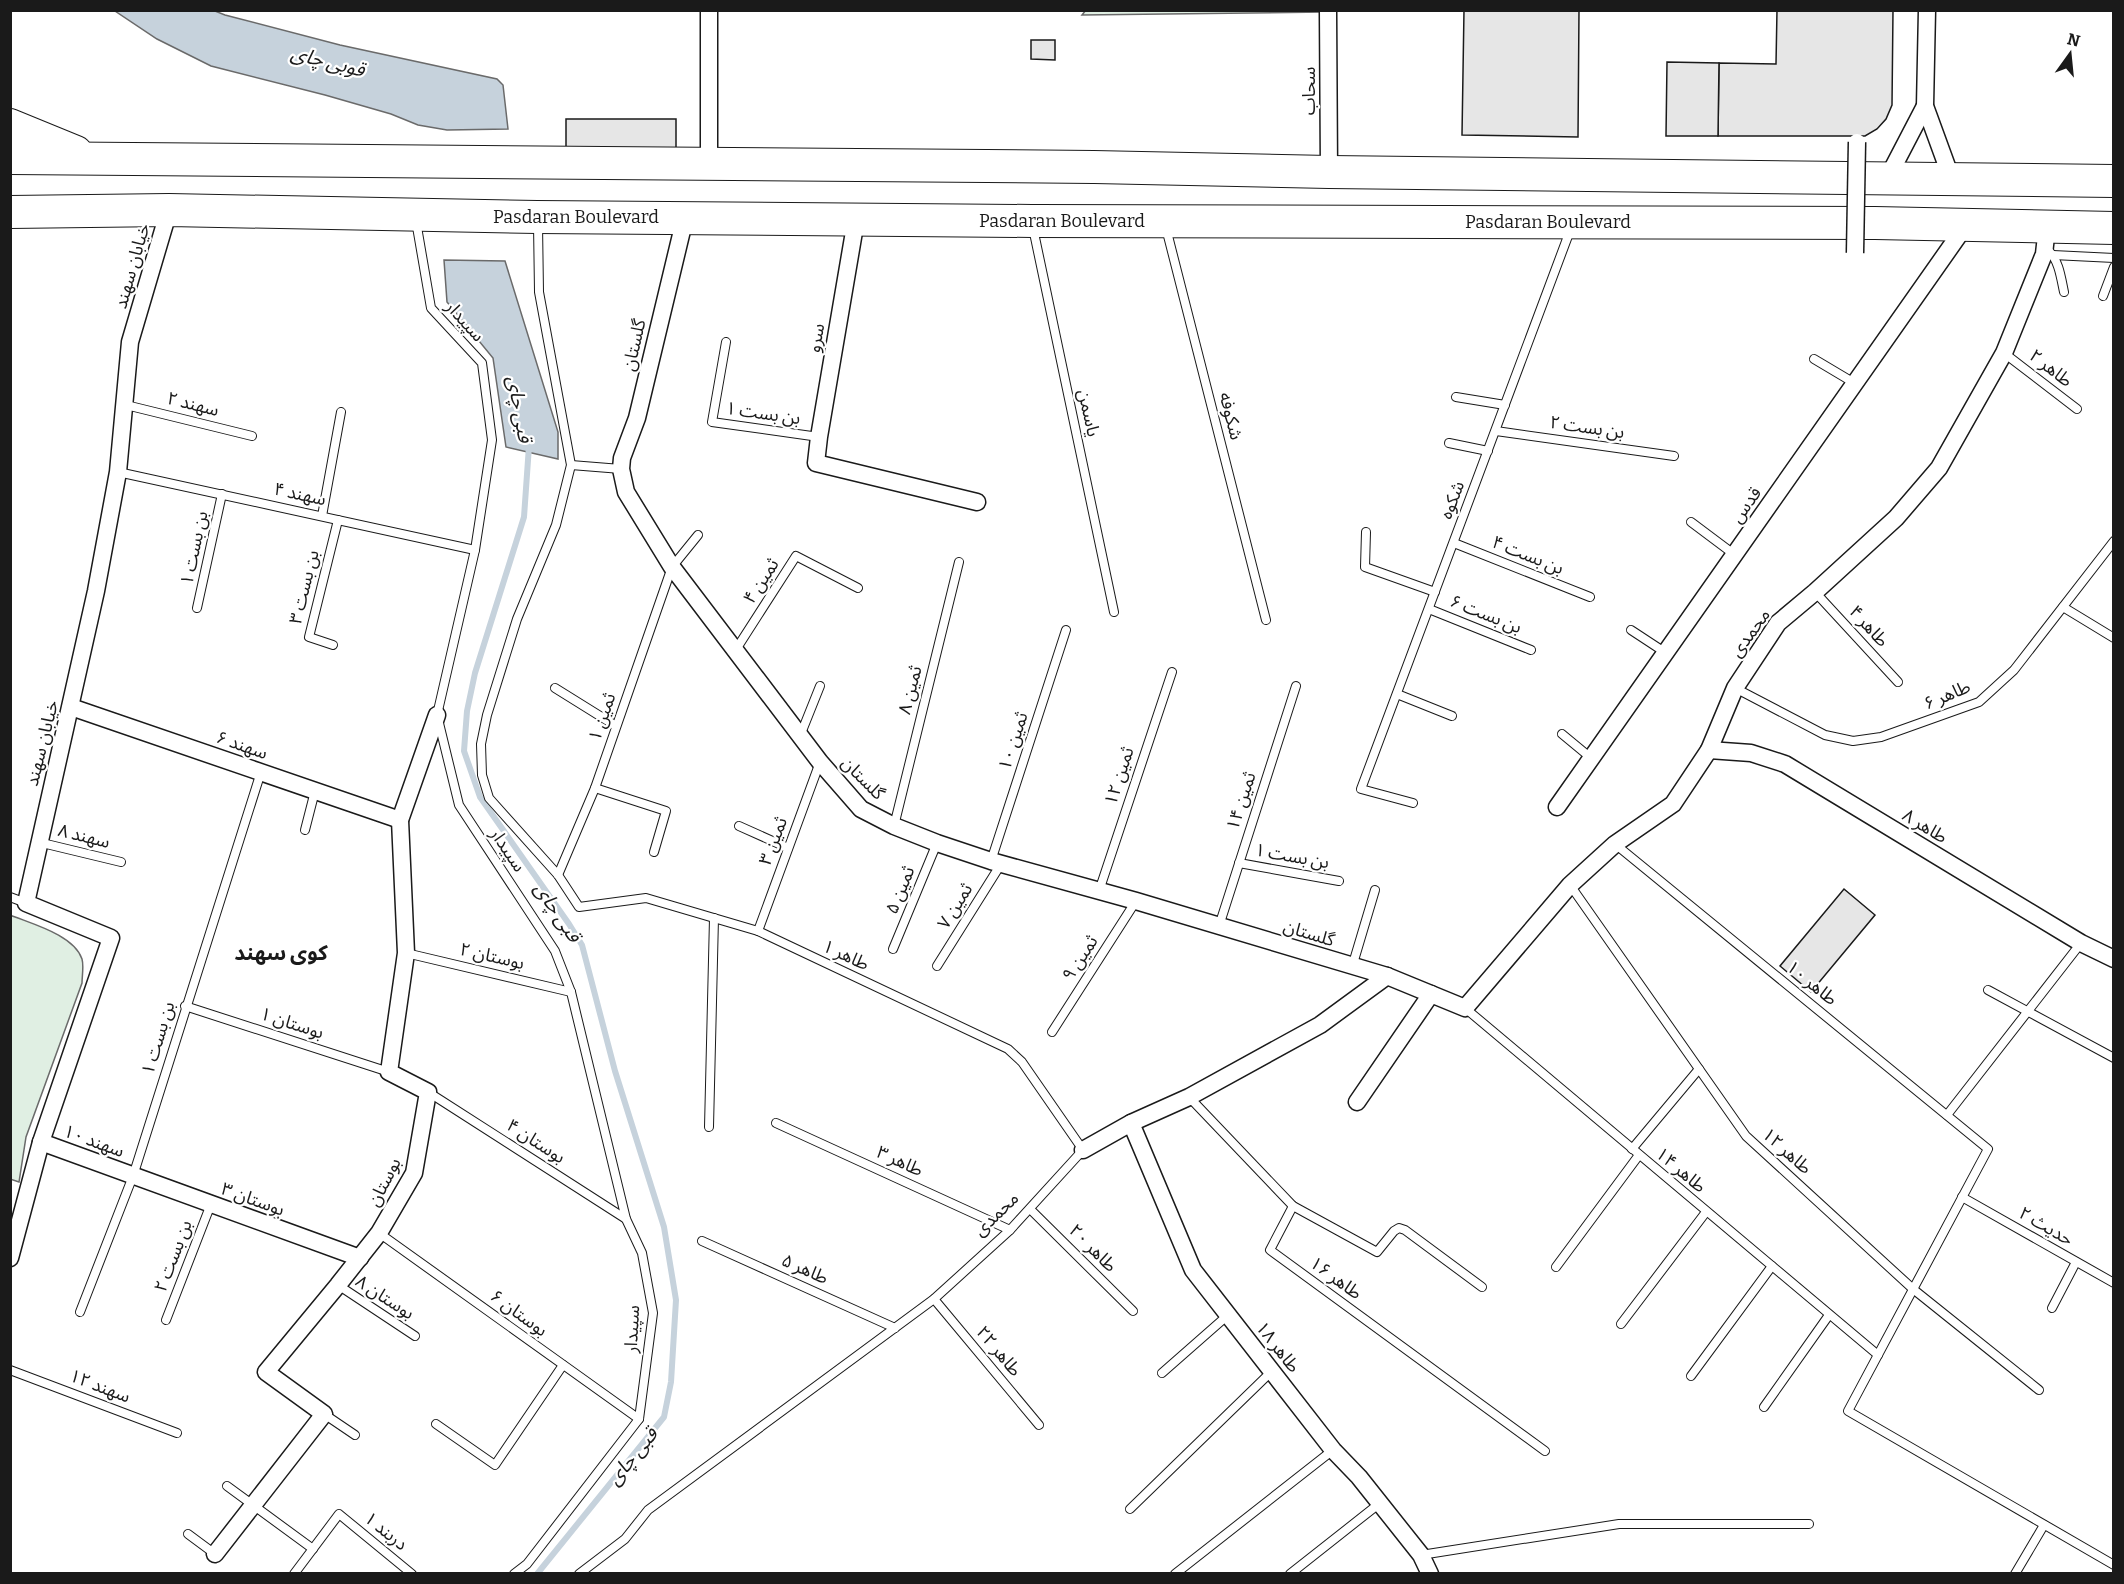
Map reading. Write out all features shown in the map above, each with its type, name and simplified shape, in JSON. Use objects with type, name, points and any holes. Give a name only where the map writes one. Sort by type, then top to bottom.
[{"type":"highway","points":[[10,125],[96,160]]},
{"type":"highway","points":[[10,158],[1094,167],[2114,181]]},
{"type":"highway","name":"Pasdaran Boulevard","points":[[10,212],[169,210],[856,220],[1875,223],[1966,225],[2048,243],[2114,228]]},
{"type":"street","points":[[708,10],[710,164]]},
{"type":"street","name":"سحاب","points":[[1328,10],[1329,172]]},
{"type":"street","points":[[1927,10],[1925,106],[1952,180]]},
{"type":"street","points":[[1887,179],[1925,106]]},
{"type":"street","points":[[1855,253],[1857,142]]},
{"type":"street","name":"خیابان سهند","points":[[10,1258],[41,1142],[111,938],[18,900],[38,842],[71,707],[118,472],[126,405],[130,342],[169,210]]},
{"type":"street","name":"گلستان","points":[[685,218],[637,418],[622,458],[621,469],[626,492],[672,567],[820,762],[861,809],[894,826],[937,843],[1387,976],[1465,1008]]},
{"type":"street","name":"سرو","points":[[856,220],[816,463],[977,502]]},
{"type":"street","name":"قدس","points":[[1557,807],[1966,225]]},
{"type":"street","name":"محمدی","points":[[1465,1008],[1570,885],[1615,844],[1673,804],[1708,750],[1735,688],[1778,623],[1896,518],[1939,468],[2004,353],[2048,243]]},
{"type":"street","name":"سهند ۶","points":[[71,707],[400,820]]},
{"type":"street","points":[[428,1092],[389,1072],[406,953],[400,820],[437,715]]},
{"type":"street","name":"طاهر ۸","points":[[1708,750],[1751,753],[1785,764],[2081,943],[2114,959]]},
{"type":"street","name":"محمدی","points":[[1083,1150],[1320,1025],[1387,976]]},
{"type":"street","points":[[1357,1102],[1431,994]]},
{"type":"street","name":"بوستان","points":[[324,1414],[266,1372],[379,1233],[414,1173],[428,1092]]},
{"type":"street","name":"طاهر ۱۸","points":[[1131,1123],[1192,1270],[1333,1450],[1380,1503],[1424,1567]]},
{"type":"street","name":"سهند ۱۰","points":[[41,1142],[133,1176]]},
{"type":"street","name":"بوستان ۳","points":[[133,1176],[360,1258]]},
{"type":"street","points":[[215,1554],[324,1414]]},
{"type":"lane","name":"سپیدار","points":[[415,215],[431,308],[482,363],[492,440],[474,550],[437,715],[459,805],[555,951],[571,992],[626,1219],[642,1253],[653,1313],[639,1419]]},
{"type":"lane","points":[[537,217],[539,292],[571,465],[556,525],[517,619],[487,715],[481,744],[482,775],[489,798],[558,875]]},
{"type":"lane","name":"یاسمن","points":[[1032,221],[1114,612]]},
{"type":"lane","name":"شکوفه","points":[[1164,221],[1266,620]]},
{"type":"lane","name":"شکوه","points":[[1413,803],[1361,789],[1574,222]]},
{"type":"lane","points":[[2048,243],[2114,258]]},
{"type":"lane","points":[[2048,243],[2060,273],[2064,292]]},
{"type":"lane","points":[[2103,296],[2114,267]]},
{"type":"lane","name":"بن بست ۱","points":[[726,342],[712,422],[819,437]]},
{"type":"lane","name":"طاهر ۲","points":[[2004,353],[2077,409]]},
{"type":"lane","points":[[1814,359],[1856,384]]},
{"type":"lane","points":[[1456,397],[1505,405]]},
{"type":"lane","name":"سهند ۲","points":[[126,405],[252,436]]},
{"type":"lane","points":[[322,516],[340,412]]},
{"type":"lane","name":"بن بست ۲","points":[[1496,431],[1674,456]]},
{"type":"lane","points":[[1449,443],[1488,452]]},
{"type":"lane","points":[[571,465],[621,469]]},
{"type":"lane","name":"سهند ۴","points":[[118,472],[474,550]]},
{"type":"lane","name":"بن بست ۱","points":[[197,608],[222,495]]},
{"type":"lane","name":"بن بست ۳","points":[[333,645],[309,637],[338,520]]},
{"type":"lane","points":[[1691,522],[1735,555]]},
{"type":"lane","points":[[1366,532],[1365,567],[1435,592]]},
{"type":"lane","name":"ثمین ۱","points":[[558,875],[595,788],[672,567],[698,535]]},
{"type":"lane","name":"طاهر ۶","points":[[1735,688],[1826,735],[1853,741],[1881,737],[1979,702],[2014,670],[2114,541]]},
{"type":"lane","name":"بن بست ۴","points":[[1454,543],[1590,597]]},
{"type":"lane","name":"ثمین ۴","points":[[735,651],[796,556],[858,588]]},
{"type":"lane","name":"ثمین ۸","points":[[894,826],[959,562]]},
{"type":"lane","name":"طاهر ۴","points":[[1815,591],[1898,682]]},
{"type":"lane","points":[[2063,607],[2114,638]]},
{"type":"lane","name":"بن بست ۶","points":[[1429,609],[1531,650]]},
{"type":"lane","name":"ثمین ۱۰","points":[[996,862],[1066,630]]},
{"type":"lane","points":[[1631,630],[1666,653]]},
{"type":"lane","name":"ثمین ۱۲","points":[[1099,891],[1172,672]]},
{"type":"lane","name":"ثمین ۱۴","points":[[1219,926],[1296,686]]},
{"type":"lane","points":[[800,736],[820,687]]},
{"type":"lane","points":[[555,688],[616,726]]},
{"type":"lane","points":[[1397,694],[1452,716]]},
{"type":"lane","points":[[1563,734],[1592,758]]},
{"type":"lane","name":"ثمین ۳","points":[[758,932],[820,762]]},
{"type":"lane","name":"بن بست ۱","points":[[80,1312],[133,1176],[261,772]]},
{"type":"lane","points":[[595,788],[666,811],[654,852]]},
{"type":"lane","points":[[305,830],[315,791]]},
{"type":"lane","points":[[739,826],[788,848]]},
{"type":"lane","name":"سهند ۸","points":[[38,842],[122,862]]},
{"type":"lane","name":"ثمین ۵","points":[[893,949],[937,843]]},
{"type":"lane","name":"طاهر ۱۰","points":[[1615,844],[1988,1149],[1962,1197]]},
{"type":"lane","name":"ثمین ۷","points":[[937,966],[996,862]]},
{"type":"lane","name":"بن بست ۱","points":[[1239,863],[1339,881]]},
{"type":"lane","name":"طاهر ۱","points":[[558,875],[579,907],[646,898],[758,932],[1008,1049],[1022,1062],[1083,1150]]},
{"type":"lane","name":"طاهر ۱۲","points":[[1570,885],[1746,1136],[1913,1289],[2039,1390]]},
{"type":"lane","points":[[1352,967],[1375,890]]},
{"type":"lane","name":"ثمین ۹","points":[[1052,1032],[1136,901]]},
{"type":"lane","points":[[709,1126],[714,918]]},
{"type":"lane","points":[[1947,1115],[2081,943]]},
{"type":"lane","name":"بوستان ۲","points":[[406,953],[571,992]]},
{"type":"lane","points":[[1988,990],[2114,1058]]},
{"type":"lane","name":"بوستان ۱","points":[[185,1006],[389,1072]]},
{"type":"lane","name":"طاهر ۱۴","points":[[1465,1008],[1878,1355]]},
{"type":"lane","points":[[1556,1268],[1635,1152],[1699,1069]]},
{"type":"lane","name":"بوستان ۴","points":[[428,1092],[626,1219]]},
{"type":"lane","points":[[1189,1096],[1293,1206],[1377,1252],[1394,1231],[1399,1228],[1405,1230],[1482,1287]]},
{"type":"lane","name":"طاهر ۳","points":[[776,1123],[1010,1230]]},
{"type":"lane","name":"محمدی","points":[[579,1574],[626,1539],[648,1510],[934,1299],[1010,1230],[1083,1150]]},
{"type":"lane","points":[[1962,1197],[1848,1411],[2114,1565]]},
{"type":"lane","name":"حدیث ۲","points":[[1962,1197],[2114,1283]]},
{"type":"lane","name":"بن بست ۲","points":[[166,1320],[211,1204]]},
{"type":"lane","name":"طاهر ۱۶","points":[[1293,1206],[1270,1250],[1545,1451]]},
{"type":"lane","name":"طاهر ۲۰","points":[[1030,1209],[1133,1311]]},
{"type":"lane","points":[[1621,1324],[1706,1212]]},
{"type":"lane","name":"بوستان ۶","points":[[379,1233],[639,1419]]},
{"type":"lane","name":"طاهر ۵","points":[[702,1241],[895,1328]]},
{"type":"lane","points":[[2052,1308],[2076,1262]]},
{"type":"lane","points":[[1691,1376],[1772,1266]]},
{"type":"lane","name":"بوستان ۸","points":[[338,1285],[415,1336]]},
{"type":"lane","name":"طاهر ۲۲","points":[[934,1299],[1039,1425]]},
{"type":"lane","points":[[1162,1373],[1228,1315]]},
{"type":"lane","points":[[1764,1407],[1829,1315]]},
{"type":"lane","points":[[436,1424],[495,1464],[563,1365]]},
{"type":"lane","name":"سهند ۱۲","points":[[10,1370],[177,1433]]},
{"type":"lane","points":[[1130,1509],[1272,1371]]},
{"type":"lane","points":[[324,1414],[355,1435]]},
{"type":"lane","points":[[514,1574],[527,1564],[639,1419]]},
{"type":"lane","points":[[1175,1574],[1333,1450]]},
{"type":"lane","points":[[227,1486],[312,1549],[294,1574]]},
{"type":"lane","points":[[1290,1574],[1380,1503]]},
{"type":"lane","name":"دربند ۱","points":[[312,1549],[339,1514],[412,1574]]},
{"type":"lane","points":[[1424,1567],[1619,1524],[1809,1524]]},
{"type":"lane","points":[[2015,1574],[2044,1525]]},
{"type":"lane","points":[[188,1534],[215,1554]]},
{"type":"green space","points":[[1086,10],[1325,11],[1325,12],[1082,15]]},
{"type":"green space","points":[[10,915],[62,937],[78,951],[83,965],[82,983],[26,1137],[19,1182],[10,1179]]},
{"type":"water","name":"قوبی چای","points":[[115,11],[215,11],[340,45],[497,79],[503,85],[508,129],[447,130],[418,125],[391,114],[325,95],[211,66],[157,39]]},
{"type":"water","points":[[444,260],[505,261],[558,432],[558,459],[506,447],[493,358],[447,302]]},
{"type":"building","points":[[1464,10],[1579,10],[1578,137],[1462,135]]},
{"type":"building","points":[[1777,10],[1893,10],[1892,105],[1886,119],[1877,129],[1865,136],[1718,136],[1719,63],[1776,64]]},
{"type":"building","points":[[1031,40],[1055,40],[1055,60],[1031,59]]},
{"type":"building","points":[[1667,62],[1719,63],[1718,136],[1666,136]]},
{"type":"building","points":[[566,119],[676,119],[676,155],[566,155]]},
{"type":"building","points":[[1844,889],[1875,915],[1811,992],[1780,966]]},
{"type":"waterway","name":"قبی چای","points":[[529,446],[524,517],[475,673],[467,711],[464,751],[480,797],[582,945],[615,1071],[664,1227],[676,1300],[671,1382],[664,1417],[537,1574]]},
{"type":"district","name":"کوی سهند","points":[[281,953]]}]
